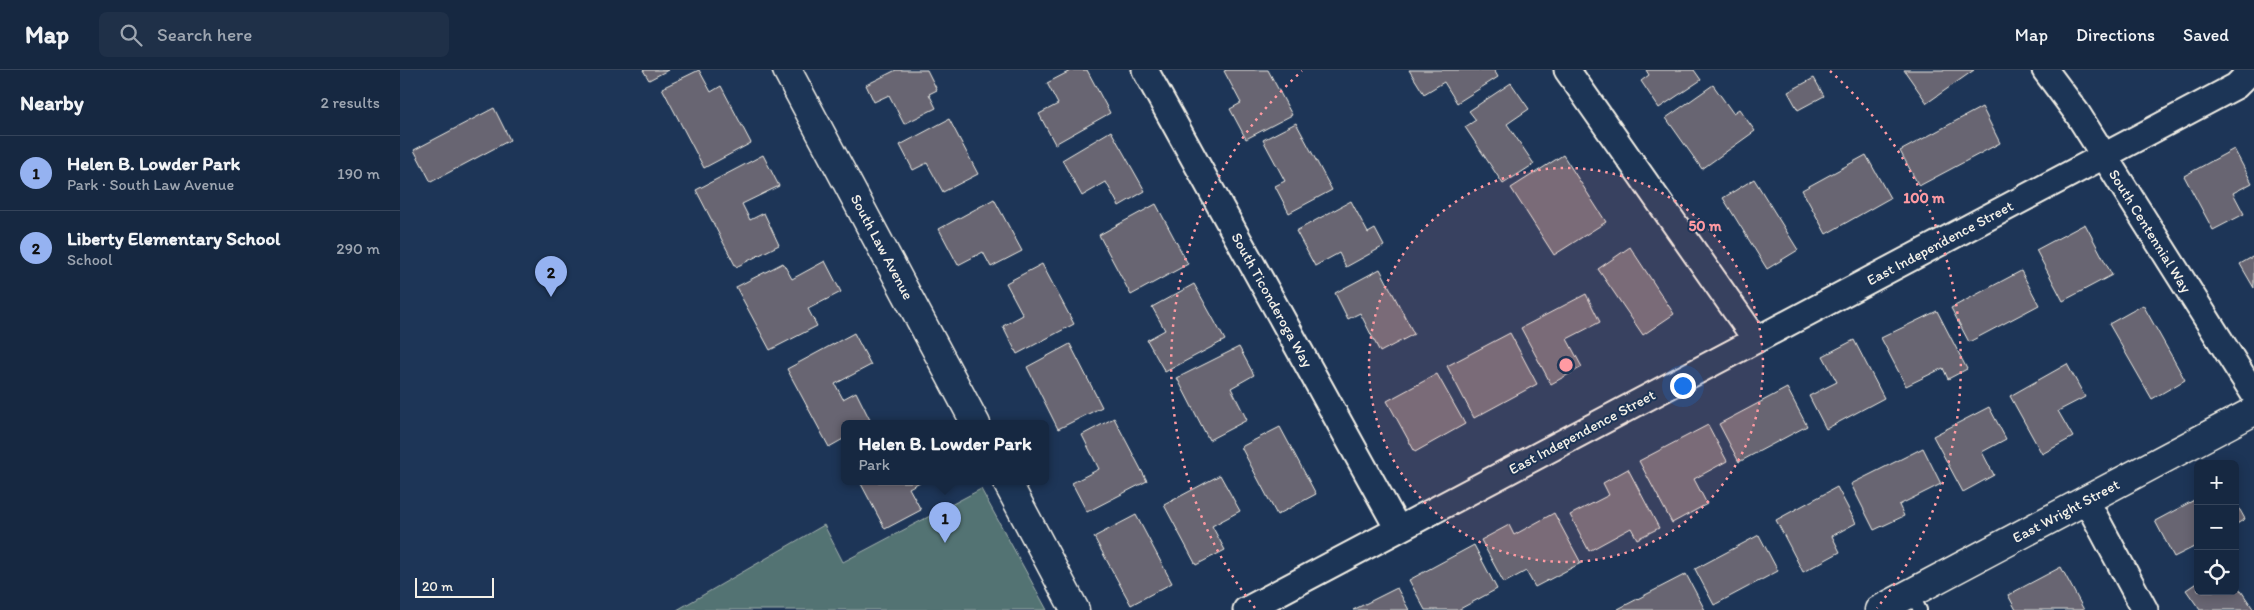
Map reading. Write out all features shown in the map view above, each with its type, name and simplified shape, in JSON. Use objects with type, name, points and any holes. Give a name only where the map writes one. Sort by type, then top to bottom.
[{"type":"street","name":"South Law Avenue","points":[[787,70],[974,420]]},
{"type":"street","name":"South Ticonderoga Way","points":[[1146,70],[1398,529]]},
{"type":"street","points":[[1567,70],[1756,340]]},
{"type":"street","name":"South Centennial Way","points":[[2045,70],[2077,113],[2254,394]]},
{"type":"street","name":"East Independence Street","points":[[1246,610],[2236,86],[2252,70]]},
{"type":"street","name":"East Wright Street","points":[[1879,610],[1916,601],[2086,500],[2254,411]]},
{"type":"street","points":[[1009,485],[1076,610]]},
{"type":"street","points":[[2086,500],[2145,610]]},
{"type":"green space","points":[[981,489],[1047,610],[677,610],[824,525],[843,562]]},
{"type":"building","points":[[643,70],[668,70],[649,80]]},
{"type":"building","points":[[699,70],[711,92],[721,86],[751,143],[704,168],[662,88]]},
{"type":"building","points":[[896,70],[927,70],[937,90],[929,94],[936,108],[904,124],[889,95],[874,102],[866,85]]},
{"type":"building","points":[[1072,70],[1087,70],[1110,113],[1055,144],[1039,114],[1058,104],[1047,83]]},
{"type":"building","points":[[1268,70],[1292,115],[1246,139],[1230,109],[1241,103],[1224,71]]},
{"type":"building","points":[[1409,70],[1494,70],[1498,77],[1457,103],[1444,82],[1424,94]]},
{"type":"building","points":[[1646,70],[1694,70],[1701,80],[1659,108],[1641,81],[1649,75]]},
{"type":"building","points":[[1904,70],[1974,70],[1927,103]]},
{"type":"building","points":[[1814,78],[1824,96],[1798,110],[1788,92]]},
{"type":"building","points":[[1511,83],[1529,109],[1507,124],[1534,164],[1503,184],[1465,127],[1476,120],[1469,111]]},
{"type":"building","points":[[1713,85],[1733,113],[1739,109],[1755,131],[1702,169],[1666,118]]},
{"type":"building","points":[[1982,107],[2000,143],[1919,186],[1900,151]]},
{"type":"building","points":[[494,108],[510,140],[431,182],[414,150]]},
{"type":"building","points":[[949,119],[978,174],[943,192],[927,163],[913,170],[900,145]]},
{"type":"building","points":[[1296,123],[1332,190],[1289,213],[1275,186],[1285,181],[1263,140]]},
{"type":"building","points":[[1111,131],[1145,191],[1119,206],[1106,182],[1082,196],[1062,160]]},
{"type":"building","points":[[2234,149],[2252,183],[2233,193],[2244,214],[2213,230],[2184,176]]},
{"type":"building","points":[[763,155],[779,186],[742,204],[750,220],[764,213],[779,245],[736,267],[696,190]]},
{"type":"building","points":[[1563,155],[1606,222],[1554,255],[1511,188]]},
{"type":"building","points":[[1866,155],[1890,198],[1826,234],[1802,190]]},
{"type":"building","points":[[1754,179],[1798,250],[1767,269],[1723,198]]},
{"type":"building","points":[[994,199],[1022,251],[991,267],[983,252],[958,265],[939,229]]},
{"type":"building","points":[[1351,201],[1368,233],[1375,229],[1384,246],[1346,267],[1339,253],[1315,266],[1296,231]]},
{"type":"building","points":[[1156,204],[1188,264],[1131,295],[1099,235]]},
{"type":"building","points":[[2085,224],[2112,275],[2063,301],[2036,250]]},
{"type":"building","points":[[1630,247],[1674,314],[1643,335],[1598,269]]},
{"type":"building","points":[[2254,256],[2254,288],[2240,264]]},
{"type":"building","points":[[825,261],[841,292],[808,309],[817,326],[770,350],[736,287],[783,263],[792,279]]},
{"type":"building","points":[[1042,264],[1074,324],[1017,354],[1003,326],[1023,315],[1006,283]]},
{"type":"building","points":[[1380,269],[1414,334],[1380,352],[1360,313],[1348,319],[1335,293]]},
{"type":"building","points":[[2021,271],[2039,305],[1969,342],[1951,308]]},
{"type":"building","points":[[1194,284],[1225,340],[1165,372],[1147,340],[1165,330],[1152,307]]},
{"type":"building","points":[[1586,294],[1600,322],[1567,339],[1582,367],[1551,384],[1521,328]]},
{"type":"building","points":[[2143,305],[2185,380],[2152,399],[2109,324]]},
{"type":"building","points":[[1937,311],[1967,369],[1948,379],[1943,368],[1906,386],[1881,338]]},
{"type":"building","points":[[854,333],[871,365],[835,384],[843,399],[856,392],[870,420],[841,420],[841,440],[829,447],[787,369]]},
{"type":"building","points":[[1510,333],[1537,384],[1474,418],[1447,366]]},
{"type":"building","points":[[1854,340],[1884,398],[1826,429],[1809,396],[1837,382],[1823,356]]},
{"type":"building","points":[[1070,344],[1102,407],[1058,429],[1027,367]]},
{"type":"building","points":[[1239,347],[1254,375],[1231,388],[1247,420],[1209,440],[1177,378]]},
{"type":"building","points":[[2067,364],[2085,397],[2058,411],[2073,437],[2042,454],[2010,396]]},
{"type":"building","points":[[1437,374],[1465,424],[1415,452],[1387,401]]},
{"type":"building","points":[[1787,388],[1807,426],[1739,462],[1719,424]]},
{"type":"building","points":[[1989,407],[2006,439],[1982,452],[1994,475],[1963,492],[1933,436]]},
{"type":"building","points":[[1114,418],[1147,481],[1087,512],[1072,483],[1099,469],[1082,435]]},
{"type":"building","points":[[1708,425],[1727,461],[1694,479],[1707,504],[1672,523],[1639,461]]},
{"type":"building","points":[[1280,427],[1316,494],[1277,515],[1241,447]]},
{"type":"building","points":[[1923,448],[1941,484],[1899,505],[1904,516],[1874,530],[1851,484]]},
{"type":"building","points":[[1628,469],[1659,528],[1637,539],[1631,528],[1589,551],[1570,515],[1609,495],[1603,483]]},
{"type":"building","points":[[1220,475],[1240,511],[1212,526],[1225,550],[1196,565],[1164,505]]},
{"type":"building","points":[[862,485],[914,485],[909,488],[921,510],[885,529]]},
{"type":"building","points":[[1837,487],[1856,523],[1832,536],[1840,552],[1803,572],[1776,520]]},
{"type":"building","points":[[2194,500],[2194,547],[2174,557],[2155,521]]},
{"type":"building","points":[[2239,508],[2245,519],[2239,523]]},
{"type":"building","points":[[1554,513],[1581,563],[1535,587],[1526,571],[1504,583],[1481,540],[1509,525],[1514,535]]},
{"type":"building","points":[[1136,515],[1172,583],[1131,605],[1094,537]]},
{"type":"building","points":[[1759,535],[1778,571],[1714,605],[1695,569]]},
{"type":"building","points":[[1474,545],[1497,589],[1458,610],[1425,610],[1409,580]]},
{"type":"building","points":[[2061,567],[2084,610],[2016,610],[2008,595]]},
{"type":"building","points":[[1686,574],[1705,610],[1618,610],[1618,609]]},
{"type":"building","points":[[2194,585],[2194,595],[2239,595],[2239,588],[2254,610],[2200,610],[2186,590]]},
{"type":"building","points":[[1397,588],[1409,610],[1353,610]]},
{"type":"place","name":"Liberty Elementary School","points":[[551,297]]},
{"type":"place","name":"Helen B. Lowder Park","points":[[945,543]]}]
